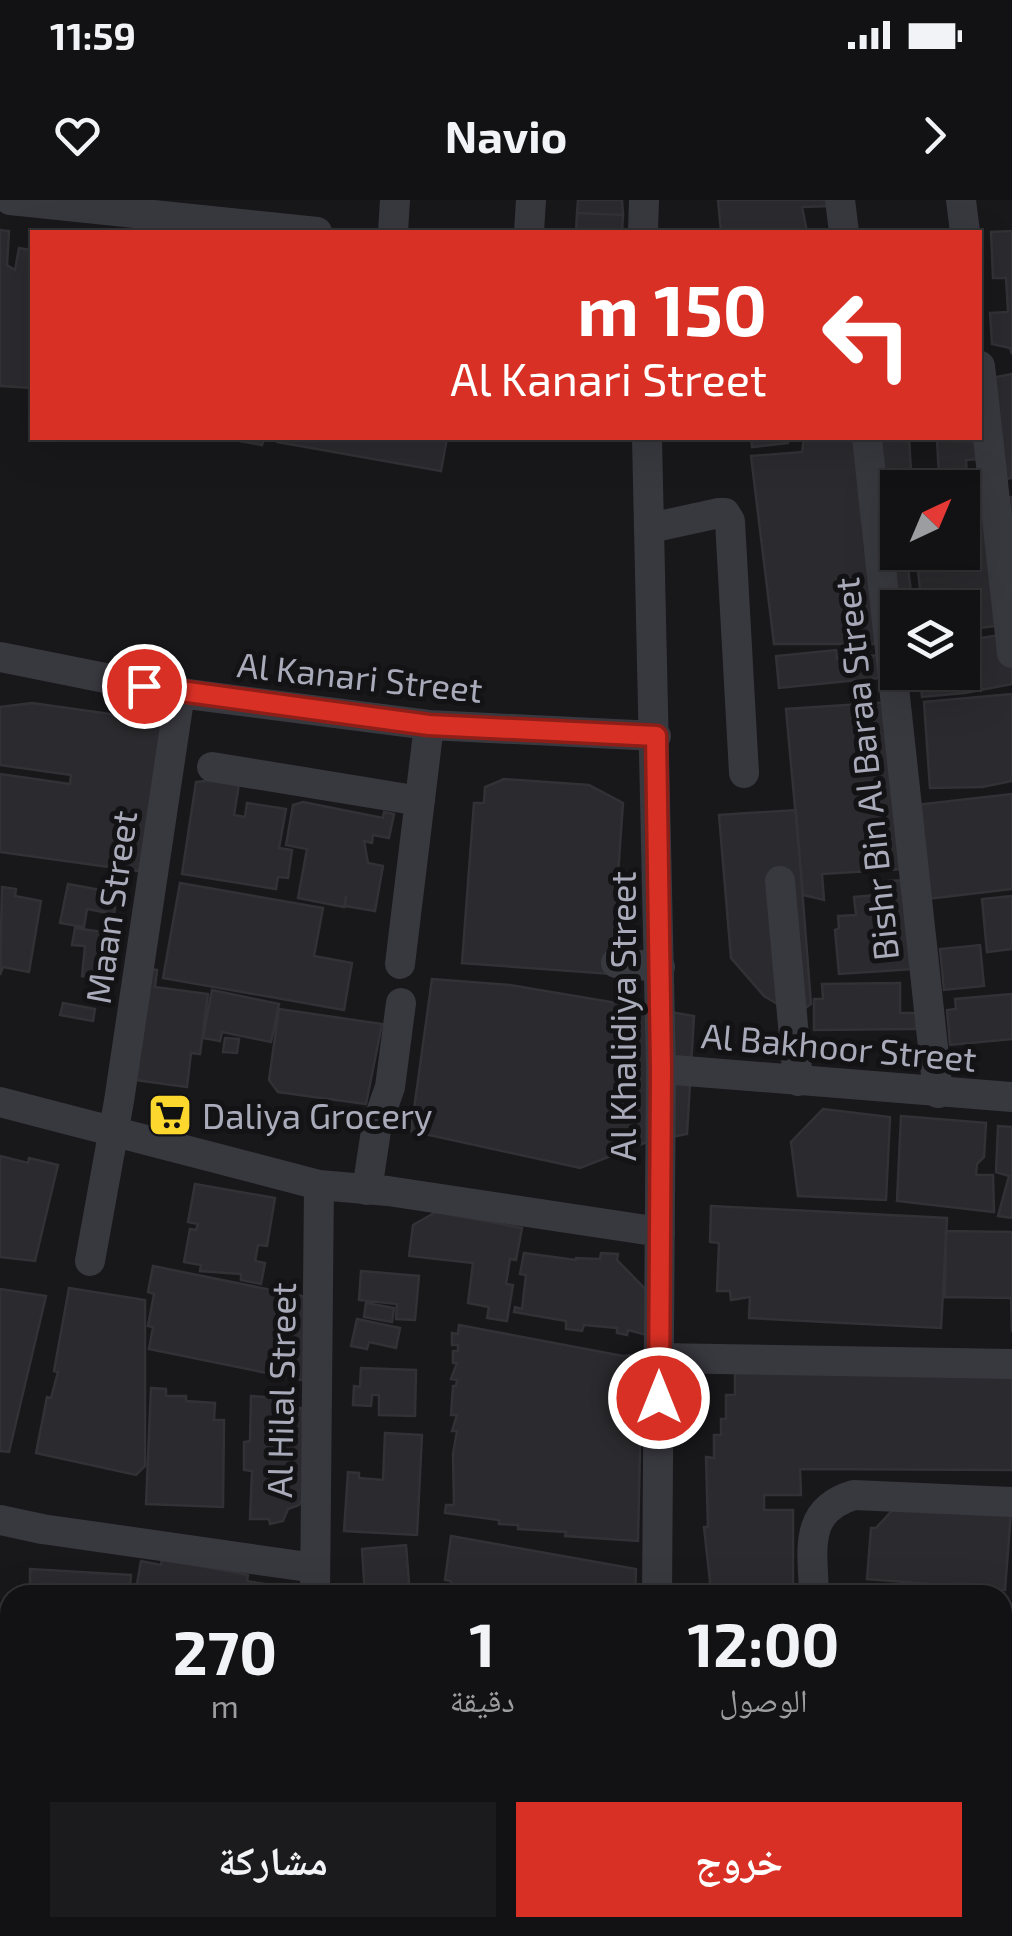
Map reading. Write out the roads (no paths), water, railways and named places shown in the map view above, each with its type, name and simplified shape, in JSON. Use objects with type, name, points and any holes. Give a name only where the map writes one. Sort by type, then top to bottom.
[{"type":"street","points":[[393,230],[396,200]]},
{"type":"street","points":[[529,230],[531,200]]},
{"type":"street","points":[[643,230],[644,200]]},
{"type":"street","points":[[840,200],[844,230]]},
{"type":"street","points":[[962,200],[965,230]]},
{"type":"street","points":[[28,201],[279,214],[313,230]]},
{"type":"street","points":[[982,384],[1012,653]]},
{"type":"street","name":"Al Khalidiya Street","points":[[647,440],[661,1070],[657,1585]]},
{"type":"street","name":"Bishr Bin Al Baraa Street","points":[[866,440],[938,1093]]},
{"type":"street","points":[[650,528],[719,513],[730,521],[744,773]]},
{"type":"street","name":"Al Kanari Street","points":[[0,657],[180,692],[429,725],[656,736]]},
{"type":"street","name":"Maan Street","points":[[90,1261],[180,692]]},
{"type":"street","points":[[400,964],[429,725]]},
{"type":"street","points":[[212,767],[420,801]]},
{"type":"street","points":[[780,881],[798,1081]]},
{"type":"street","points":[[616,963],[660,967]]},
{"type":"street","points":[[378,1190],[377,1124],[390,1087],[402,1004]]},
{"type":"street","name":"Al Bakhoor Street","points":[[661,1070],[1012,1096]]},
{"type":"street","points":[[0,1102],[320,1185],[660,1232]]},
{"type":"street","name":"Al Hilal Street","points":[[315,1581],[320,1185]]},
{"type":"street","points":[[659,1358],[1012,1364]]},
{"type":"street","points":[[814,1585],[813,1536],[817,1521],[840,1500],[854,1495],[1012,1502]]},
{"type":"street","points":[[0,1520],[315,1581]]},
{"type":"place","name":"Daliya Grocery","points":[[170,1115]]}]
